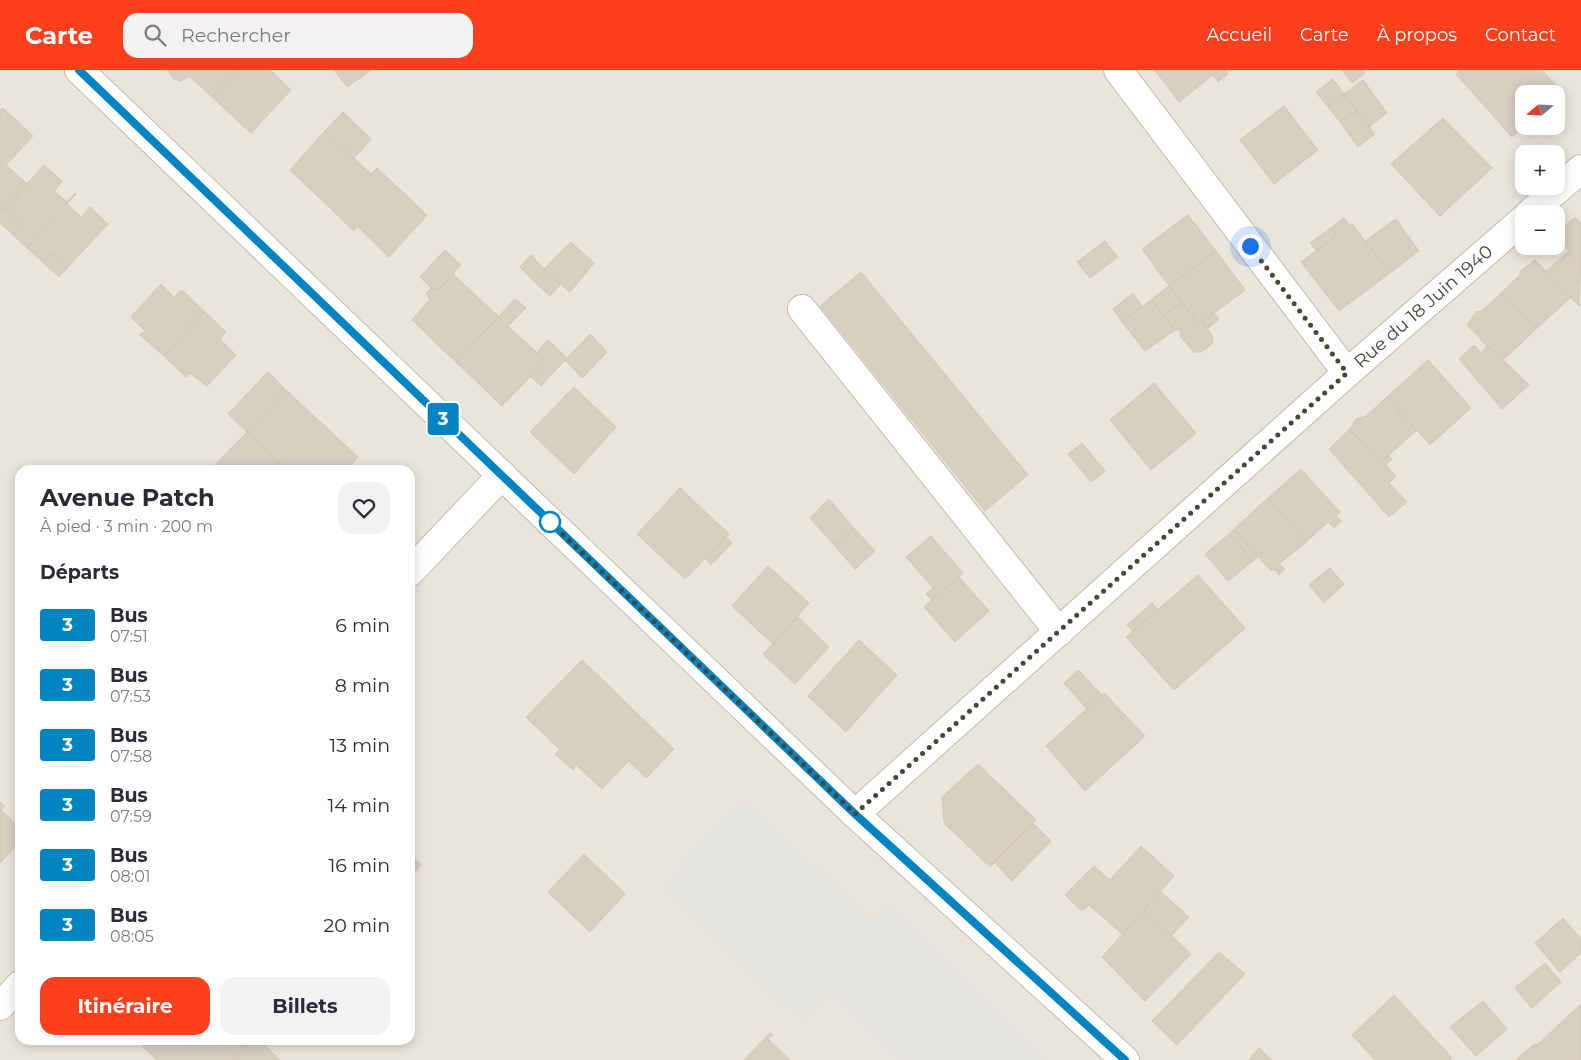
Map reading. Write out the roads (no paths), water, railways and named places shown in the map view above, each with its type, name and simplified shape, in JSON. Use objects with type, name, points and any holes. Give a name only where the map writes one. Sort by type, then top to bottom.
[{"type":"street","points":[[79,70],[855,814],[1125,1060]]},
{"type":"street","points":[[1118,70],[1347,373]]},
{"type":"street","points":[[1539,205],[1581,169]]},
{"type":"street","name":"Rue du 18 Juin 1940","points":[[855,814],[1347,373],[1515,227]]},
{"type":"street","points":[[802,309],[1058,632]]},
{"type":"street","points":[[415,567],[502,475]]},
{"type":"street","points":[[0,1006],[15,990]]}]
